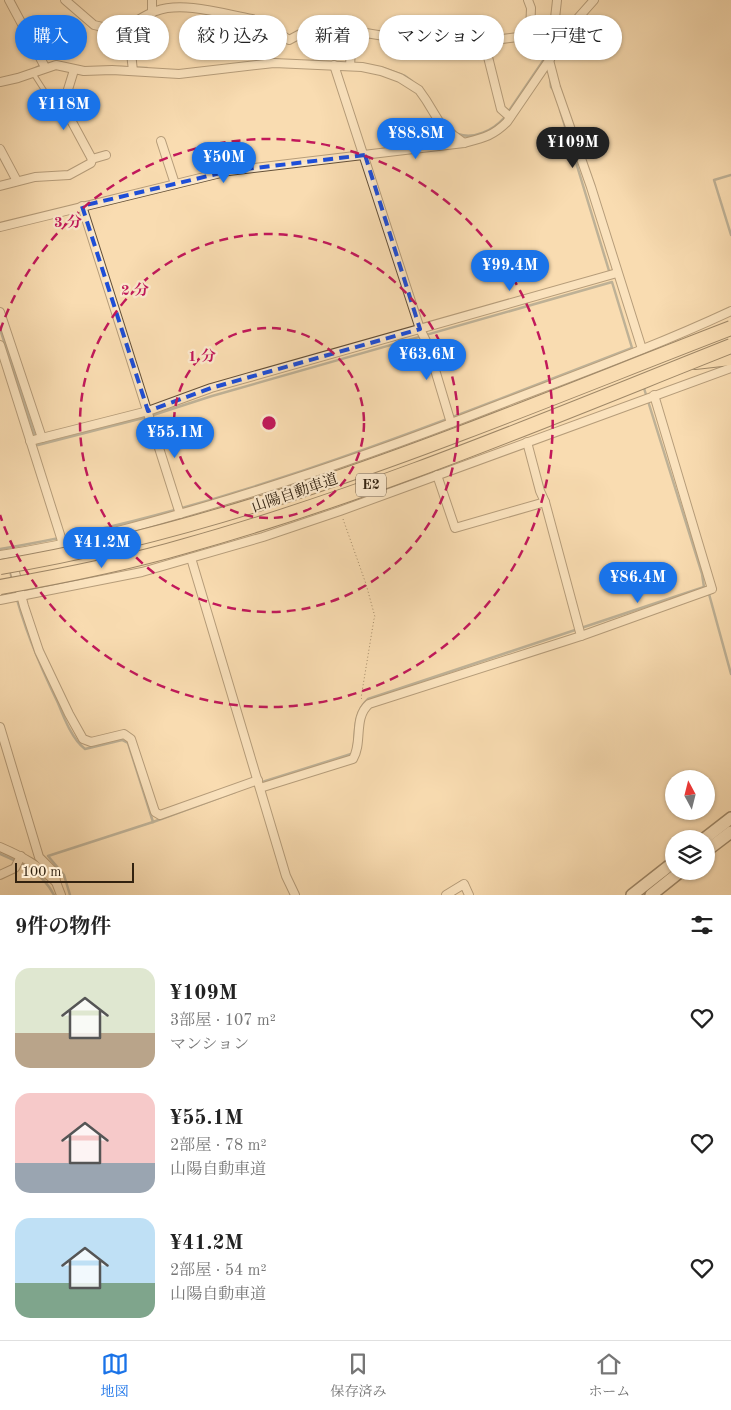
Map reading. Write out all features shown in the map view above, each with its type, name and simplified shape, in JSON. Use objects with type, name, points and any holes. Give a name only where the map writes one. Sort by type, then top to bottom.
[{"type":"highway","name":"山陽自動車道","points":[[4,557],[49,559],[184,527],[284,496],[401,455],[731,328]]},
{"type":"highway","name":"山陽自動車道","points":[[0,587],[118,564],[186,546],[281,517],[495,440],[731,346]]},
{"type":"highway","points":[[692,362],[731,358]]},
{"type":"street","points":[[10,0],[44,65]]},
{"type":"street","points":[[65,0],[97,26]]},
{"type":"street","points":[[152,0],[152,13]]},
{"type":"street","points":[[504,39],[518,37],[530,32],[531,8],[528,0]]},
{"type":"street","points":[[556,0],[556,15]]},
{"type":"street","points":[[581,15],[594,0]]},
{"type":"street","points":[[148,15],[169,8],[193,8],[252,18],[251,32],[282,35],[289,40],[297,37]]},
{"type":"street","points":[[132,60],[133,68]]},
{"type":"street","points":[[350,60],[350,64]]},
{"type":"street","points":[[489,60],[501,109],[508,116]]},
{"type":"street","points":[[0,227],[229,171],[464,143],[484,138],[497,132],[550,60]]},
{"type":"street","points":[[550,60],[556,87],[591,187],[612,274],[636,351]]},
{"type":"street","points":[[0,82],[33,73],[44,65],[56,65],[74,70],[133,68],[179,74],[274,63],[295,65],[350,64],[381,71],[400,78],[419,90],[440,123],[453,136],[464,143]]},
{"type":"street","points":[[334,65],[450,420]]},
{"type":"street","points":[[74,70],[66,96],[65,109],[92,160]]},
{"type":"street","points":[[161,141],[175,184]]},
{"type":"street","points":[[0,149],[17,181]]},
{"type":"street","points":[[0,186],[35,177],[69,176],[91,163],[92,160],[106,155]]},
{"type":"street","points":[[82,206],[179,511]]},
{"type":"street","points":[[36,439],[149,414],[211,388],[422,333],[612,274]]},
{"type":"street","points":[[649,397],[712,589],[369,704],[363,709],[359,726],[358,752],[353,759],[259,784],[160,815],[155,812],[131,739],[124,734],[91,742],[83,739],[68,714],[39,651],[4,557],[62,540],[143,525],[179,511],[296,478],[636,351],[731,311]]},
{"type":"street","points":[[0,312],[62,540]]},
{"type":"street","points":[[0,345],[36,439]]},
{"type":"street","points":[[0,600],[142,572],[263,537],[340,511],[731,368]]},
{"type":"street","points":[[526,442],[545,502],[580,632]]},
{"type":"street","points":[[437,475],[455,528],[545,502]]},
{"type":"street","points":[[191,558],[286,876],[295,895]]},
{"type":"street","points":[[0,726],[39,857],[55,873],[61,895]]},
{"type":"street","points":[[715,830],[731,818]]},
{"type":"street","points":[[715,844],[731,832]]},
{"type":"street","points":[[0,847],[19,860],[42,869],[56,882]]},
{"type":"street","points":[[0,875],[16,868],[19,860]]},
{"type":"street","points":[[632,895],[665,869]]},
{"type":"street","points":[[651,895],[670,880]]},
{"type":"street","points":[[446,895],[464,884],[469,895]]},
{"type":"lane","points":[[33,73],[49,98],[65,109]]},
{"type":"path","points":[[340,511],[366,584],[375,617],[361,698],[363,700]]},
{"type":"highlighted area","points":[[365,155],[420,329],[211,388],[148,411],[82,206],[229,171]]},
{"type":"waterway","points":[[458,134],[464,136],[477,135],[489,130],[500,122],[544,60]]},
{"type":"waterway","points":[[32,70],[41,65],[53,63]]},
{"type":"waterway","points":[[120,67],[147,68]]},
{"type":"waterway","points":[[383,68],[405,76],[412,81]]},
{"type":"waterway","points":[[550,77],[551,87],[555,92]]},
{"type":"waterway","points":[[560,110],[610,274]]},
{"type":"waterway","points":[[731,175],[714,180],[731,235]]},
{"type":"waterway","points":[[0,329],[38,445],[147,417],[212,396],[612,282],[636,361]]},
{"type":"waterway","points":[[0,549],[82,533],[162,514],[321,465],[477,408],[632,348]]},
{"type":"waterway","points":[[643,385],[702,574],[704,587],[709,594],[731,674]]},
{"type":"waterway","points":[[10,569],[12,581]]},
{"type":"waterway","points":[[354,747],[358,715],[363,704],[368,699],[704,587]]},
{"type":"waterway","points":[[14,588],[33,647],[72,734],[85,749],[122,740],[128,743],[153,822]]},
{"type":"waterway","points":[[259,783],[351,754]]},
{"type":"waterway","points":[[70,895],[64,875],[48,856],[153,822],[235,792]]},
{"type":"waterway","points":[[0,854],[24,865],[38,875],[44,880],[54,895]]}]
